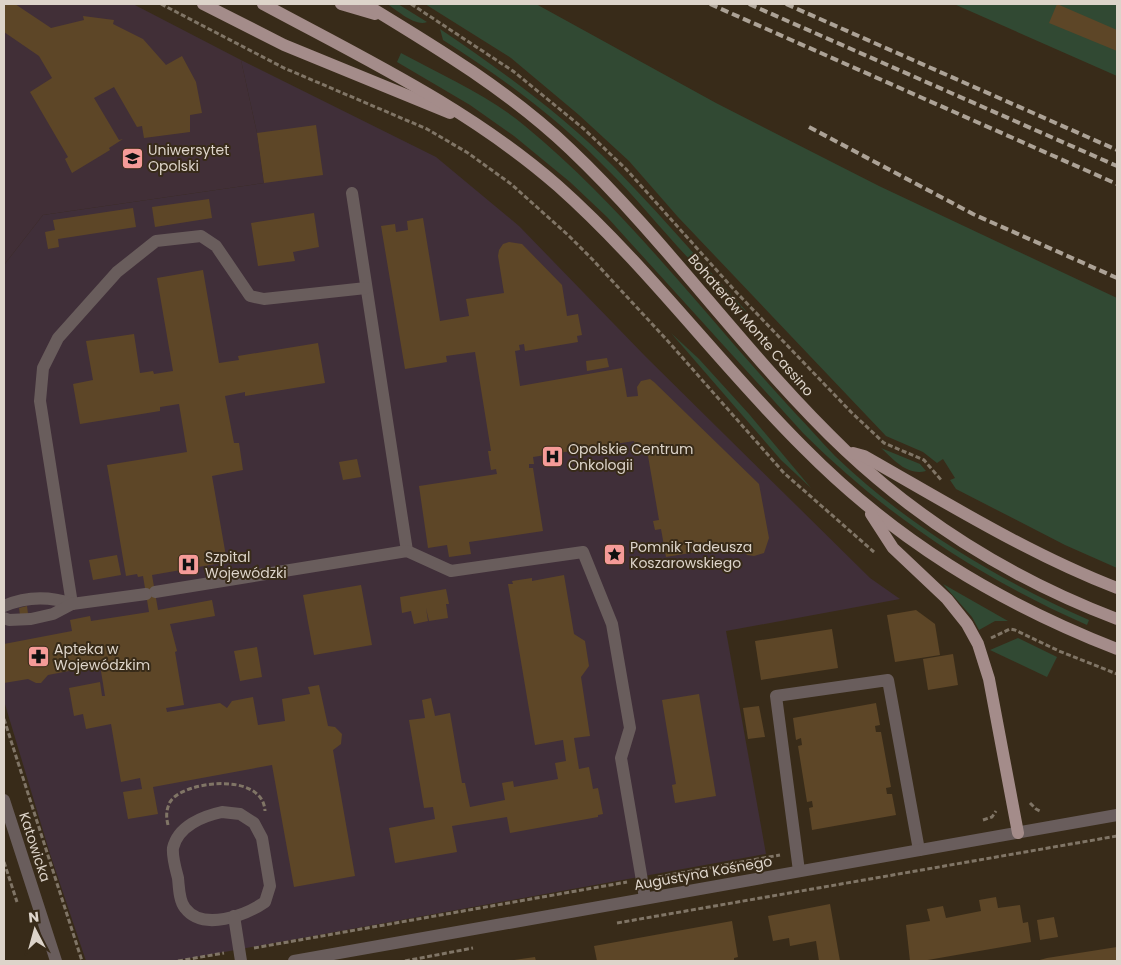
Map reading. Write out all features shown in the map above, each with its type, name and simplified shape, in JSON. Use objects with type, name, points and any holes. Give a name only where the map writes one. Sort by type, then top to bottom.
[{"type":"main road","points":[[204,4],[301,53],[473,122]]},
{"type":"main road","points":[[263,4],[409,81],[473,122],[522,157],[586,212],[803,448],[867,507],[927,552],[982,587],[1027,611],[1117,649]]},
{"type":"main road","points":[[341,4],[387,17]]},
{"type":"main road","points":[[365,4],[387,17]]},
{"type":"main road","name":"Bohaterów Monte Cassino","points":[[387,17],[497,89],[568,146],[649,231],[782,384],[846,450],[910,505],[949,533],[1027,579],[1117,619]]},
{"type":"main road","points":[[846,450],[864,456],[944,504],[1010,538],[1092,578],[1117,588]]},
{"type":"main road","points":[[867,507],[893,548],[947,599],[967,624],[978,644],[991,687],[1018,833]]},
{"type":"street","points":[[352,194],[407,551]]},
{"type":"street","points":[[72,604],[40,401],[43,368],[58,338],[117,272],[156,241],[202,236],[216,246],[250,296],[264,299],[366,288]]},
{"type":"street","points":[[4,618],[9,620],[31,619],[53,614],[72,604],[407,551],[452,571],[583,552],[612,624],[630,728],[621,758],[645,898]]},
{"type":"street","points":[[4,606],[15,601],[49,598],[72,604]]},
{"type":"street","points":[[799,871],[776,696],[888,680],[919,850]]},
{"type":"street","name":"Katowicka","points":[[4,800],[56,961]]},
{"type":"street","points":[[222,812],[240,814],[254,823],[262,838],[270,886],[265,902],[252,910],[234,916],[209,920],[195,916],[184,907],[180,895],[173,850],[178,837],[190,824],[206,815],[222,812]]},
{"type":"street","name":"Augustyna Kośnego","points":[[294,961],[1117,816]]},
{"type":"street","points":[[234,916],[240,956]]},
{"type":"path","points":[[161,4],[284,68],[427,129],[468,153],[511,184],[561,228],[592,259],[661,332],[784,472],[875,553]]},
{"type":"path","points":[[411,4],[513,71],[584,129],[626,169],[737,293],[851,412],[884,443],[928,462],[944,483]]},
{"type":"path","points":[[978,644],[1010,630],[1015,630],[1117,674]]},
{"type":"path","points":[[4,719],[82,961]]},
{"type":"path","points":[[166,815],[170,801],[183,791],[228,782],[248,787],[262,799],[265,808]]},
{"type":"path","points":[[1011,796],[1025,793],[1036,810],[1045,812]]},
{"type":"path","points":[[612,924],[1117,836]]},
{"type":"path","points":[[178,961],[240,956],[642,879],[797,852]]},
{"type":"path","points":[[405,961],[479,947]]},
{"type":"shaded area","name":"Uniwersytet Opolski","points":[[4,4],[133,4],[241,60],[257,133],[264,183],[43,215],[4,265]]},
{"type":"shaded area","name":"Szpital Wojewódzki","points":[[241,60],[436,157],[519,226],[646,357],[870,578],[900,599],[726,631],[766,854],[175,961],[86,961],[50,854],[4,701],[4,265],[43,215],[264,183],[257,133]]},
{"type":"green space","points":[[387,4],[398,4],[427,22],[422,23],[412,20]]},
{"type":"green space","points":[[425,4],[536,4],[716,103],[879,186],[1117,298],[1117,568],[1065,545],[956,489],[950,480],[955,478],[943,459],[937,463],[923,452],[886,436],[678,217],[629,161],[579,115],[511,58]]},
{"type":"green space","points":[[954,4],[1117,4],[1117,76]]},
{"type":"green space","points":[[440,29],[531,94],[595,148],[649,204],[748,313],[729,298],[693,263],[591,153],[551,117],[487,69],[443,40]]},
{"type":"green space","points":[[401,53],[465,86],[496,105],[525,126],[562,159],[632,228],[762,377],[835,456],[863,482],[893,506],[955,549],[1021,587],[1089,620],[1087,625],[1047,607],[972,565],[936,542],[867,491],[803,433],[607,217],[570,182],[514,136],[470,105],[397,62]]},
{"type":"green space","points":[[671,333],[699,359],[749,414],[811,488],[781,460]]},
{"type":"green space","points":[[881,448],[920,464],[926,471],[913,471],[901,466]]},
{"type":"green space","points":[[943,584],[1008,621],[995,621],[979,630],[972,617]]},
{"type":"green space","points":[[1018,638],[1057,657],[1047,677],[990,650]]},
{"type":"building","points":[[4,4],[15,4],[51,28],[84,20],[83,16],[114,20],[113,24],[143,39],[166,65],[182,56],[196,82],[202,113],[190,115],[190,132],[144,138],[142,126],[137,127],[114,87],[94,98],[119,140],[123,139],[109,148],[110,150],[72,173],[65,159],[68,157],[30,92],[52,78],[39,56],[4,32]]},
{"type":"building","points":[[1057,4],[1117,30],[1117,51],[1049,23]]},
{"type":"building","points":[[316,125],[323,175],[264,183],[257,133]]},
{"type":"building","points":[[209,199],[212,218],[155,227],[152,207]]},
{"type":"building","points":[[133,208],[136,227],[58,239],[59,247],[48,249],[45,232],[55,230],[53,220]]},
{"type":"building","points":[[314,213],[319,247],[293,252],[295,261],[258,266],[251,223]]},
{"type":"building","points":[[423,218],[440,321],[469,316],[466,299],[504,293],[498,256],[499,250],[503,244],[509,242],[522,244],[562,285],[567,316],[578,314],[582,335],[577,336],[578,342],[525,351],[524,344],[519,345],[520,350],[515,351],[520,386],[622,368],[627,397],[638,396],[637,387],[641,381],[650,379],[759,484],[769,538],[764,553],[754,556],[747,555],[738,545],[666,557],[661,529],[655,530],[653,521],[659,520],[647,450],[636,452],[634,441],[533,457],[534,464],[529,464],[529,468],[533,468],[543,531],[469,542],[471,554],[449,557],[447,545],[428,548],[419,486],[497,474],[496,469],[491,470],[488,451],[491,451],[475,352],[446,356],[447,362],[405,369],[381,226],[395,224],[396,232],[408,230],[407,221]]},
{"type":"building","points":[[203,270],[219,363],[239,360],[238,356],[318,343],[325,383],[245,396],[245,392],[225,396],[234,443],[239,443],[243,470],[212,476],[227,562],[152,575],[158,610],[212,600],[215,616],[170,624],[177,651],[175,652],[184,705],[166,708],[167,712],[220,703],[227,708],[232,701],[253,697],[258,725],[285,721],[282,699],[310,694],[308,687],[319,685],[328,726],[335,727],[342,734],[341,744],[333,750],[355,876],[294,887],[272,765],[153,787],[158,814],[128,819],[123,792],[142,789],[140,778],[121,782],[111,724],[86,729],[83,714],[74,716],[69,688],[100,682],[102,696],[105,696],[100,665],[48,675],[41,683],[28,679],[4,683],[4,644],[72,631],[70,620],[90,616],[91,621],[149,612],[143,576],[138,577],[137,574],[126,576],[107,465],[187,452],[179,404],[160,407],[160,411],[80,424],[73,384],[93,380],[86,341],[134,334],[140,373],[153,371],[154,374],[173,371],[157,278]]},
{"type":"building","points":[[607,358],[609,367],[587,371],[586,361]]},
{"type":"building","points":[[357,459],[361,477],[343,480],[339,462]]},
{"type":"building","points":[[117,555],[121,575],[93,580],[89,560]]},
{"type":"building","points":[[564,575],[574,634],[585,641],[589,666],[581,677],[590,736],[574,738],[579,769],[589,767],[593,789],[598,788],[603,814],[598,815],[598,817],[510,833],[507,817],[452,826],[457,852],[395,863],[389,828],[435,819],[433,807],[424,808],[409,720],[425,718],[422,700],[431,698],[435,716],[450,713],[462,783],[465,783],[470,807],[505,800],[502,783],[513,781],[514,787],[558,779],[555,763],[566,761],[563,740],[535,745],[508,584],[513,584],[512,581],[532,578],[532,581]]},
{"type":"building","points":[[361,585],[372,645],[314,655],[303,595]]},
{"type":"building","points":[[446,589],[449,604],[446,604],[448,618],[429,621],[426,608],[428,621],[414,624],[411,611],[402,613],[400,597]]},
{"type":"building","points":[[27,606],[28,614],[20,615],[19,608]]},
{"type":"building","points":[[916,610],[935,624],[940,655],[895,662],[887,615]]},
{"type":"building","points":[[832,629],[838,668],[761,680],[755,641]]},
{"type":"building","points":[[257,647],[262,677],[240,681],[234,651]]},
{"type":"building","points":[[953,654],[958,685],[928,690],[923,659]]},
{"type":"building","points":[[699,694],[716,796],[675,803],[672,785],[676,784],[662,700]]},
{"type":"building","points":[[876,703],[880,725],[875,726],[876,732],[881,732],[891,787],[886,788],[887,794],[892,794],[896,815],[812,830],[809,808],[813,807],[812,801],[807,802],[798,746],[802,745],[801,738],[796,740],[793,718]]},
{"type":"building","points":[[759,706],[765,737],[748,739],[743,708]]},
{"type":"building","points":[[996,897],[998,908],[1020,905],[1023,923],[1028,922],[1031,942],[922,961],[910,961],[906,925],[930,921],[927,909],[943,906],[946,918],[981,911],[979,900]]},
{"type":"building","points":[[830,904],[840,961],[819,961],[816,941],[790,946],[789,938],[773,941],[768,916]]},
{"type":"building","points":[[1054,917],[1058,937],[1040,940],[1037,920]]},
{"type":"building","points":[[732,921],[738,957],[734,958],[734,961],[597,961],[594,946]]},
{"type":"building","points":[[1117,947],[1117,961],[1036,961],[1047,958]]},
{"type":"building","points":[[535,957],[536,961],[514,961],[514,960]]},
{"type":"railway","points":[[710,4],[1117,184]]},
{"type":"railway","points":[[749,4],[1117,166]]},
{"type":"railway","points":[[786,4],[1117,150]]},
{"type":"railway","points":[[809,127],[973,214],[1117,278]]},
{"type":"place","name":"Uniwersytet Opolski","points":[[132,158]]},
{"type":"place","name":"Opolskie Centrum Onkologii","points":[[552,457]]},
{"type":"place","name":"Pomnik Tadeusza Koszarowskiego","points":[[614,555]]},
{"type":"place","name":"Szpital Wojewódzki","points":[[189,565]]},
{"type":"place","name":"Apteka w Wojewódzkim","points":[[38,657]]}]
